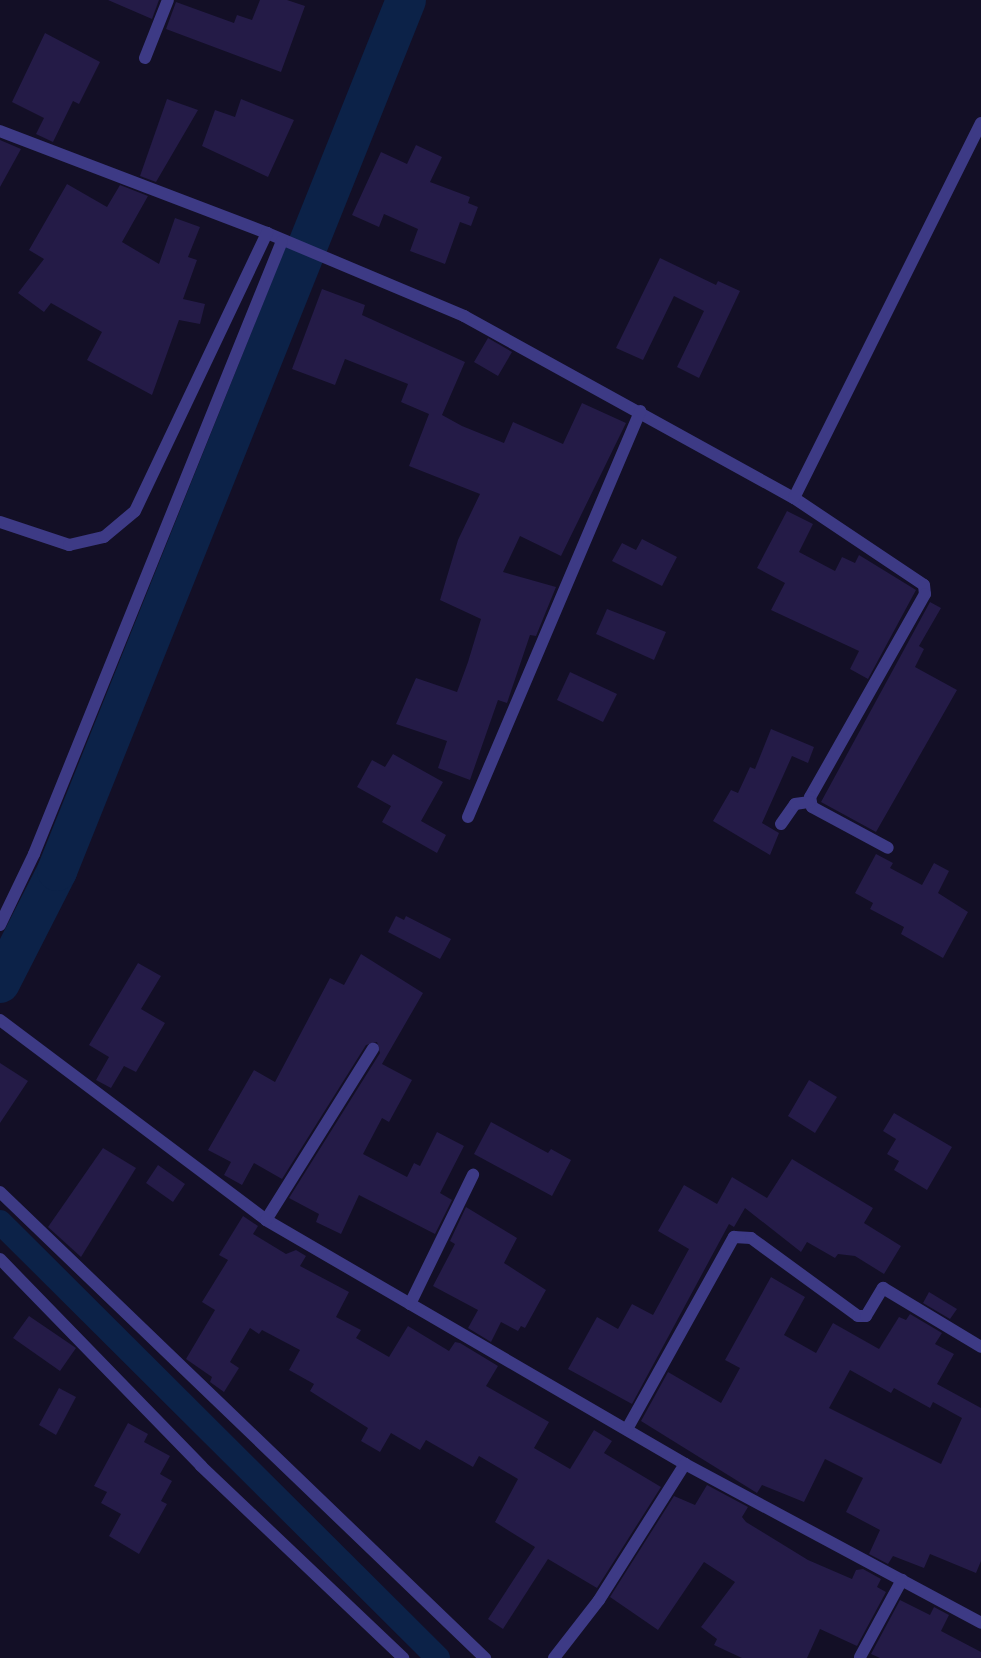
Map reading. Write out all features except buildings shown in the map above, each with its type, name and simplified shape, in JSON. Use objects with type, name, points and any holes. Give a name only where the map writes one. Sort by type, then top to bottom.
[{"type":"street","points":[[144,58],[168,0]]},
{"type":"street","points":[[794,498],[981,123]]},
{"type":"street","points":[[0,131],[266,233],[296,248],[464,316],[640,411],[794,498],[925,589],[810,802]]},
{"type":"street","points":[[0,522],[69,545],[104,536],[135,511],[266,233]]},
{"type":"street","points":[[0,925],[34,854],[282,241]]},
{"type":"street","points":[[468,818],[640,411]]},
{"type":"street","points":[[780,824],[795,804],[810,802],[888,848]]},
{"type":"street","points":[[1,1023],[266,1220],[685,1464],[981,1623]]},
{"type":"street","points":[[266,1220],[373,1049]]},
{"type":"street","points":[[410,1304],[473,1175]]},
{"type":"street","points":[[0,1192],[485,1658]]},
{"type":"street","points":[[627,1429],[734,1237],[751,1238],[858,1316],[866,1316],[883,1288],[981,1347]]},
{"type":"street","points":[[0,1259],[188,1453],[402,1658]]},
{"type":"street","points":[[554,1658],[599,1600],[685,1464]]},
{"type":"street","points":[[860,1657],[902,1580]]},
{"type":"waterway","points":[[0,983],[57,871],[406,0]]},
{"type":"waterway","points":[[0,1222],[438,1658]]}]
